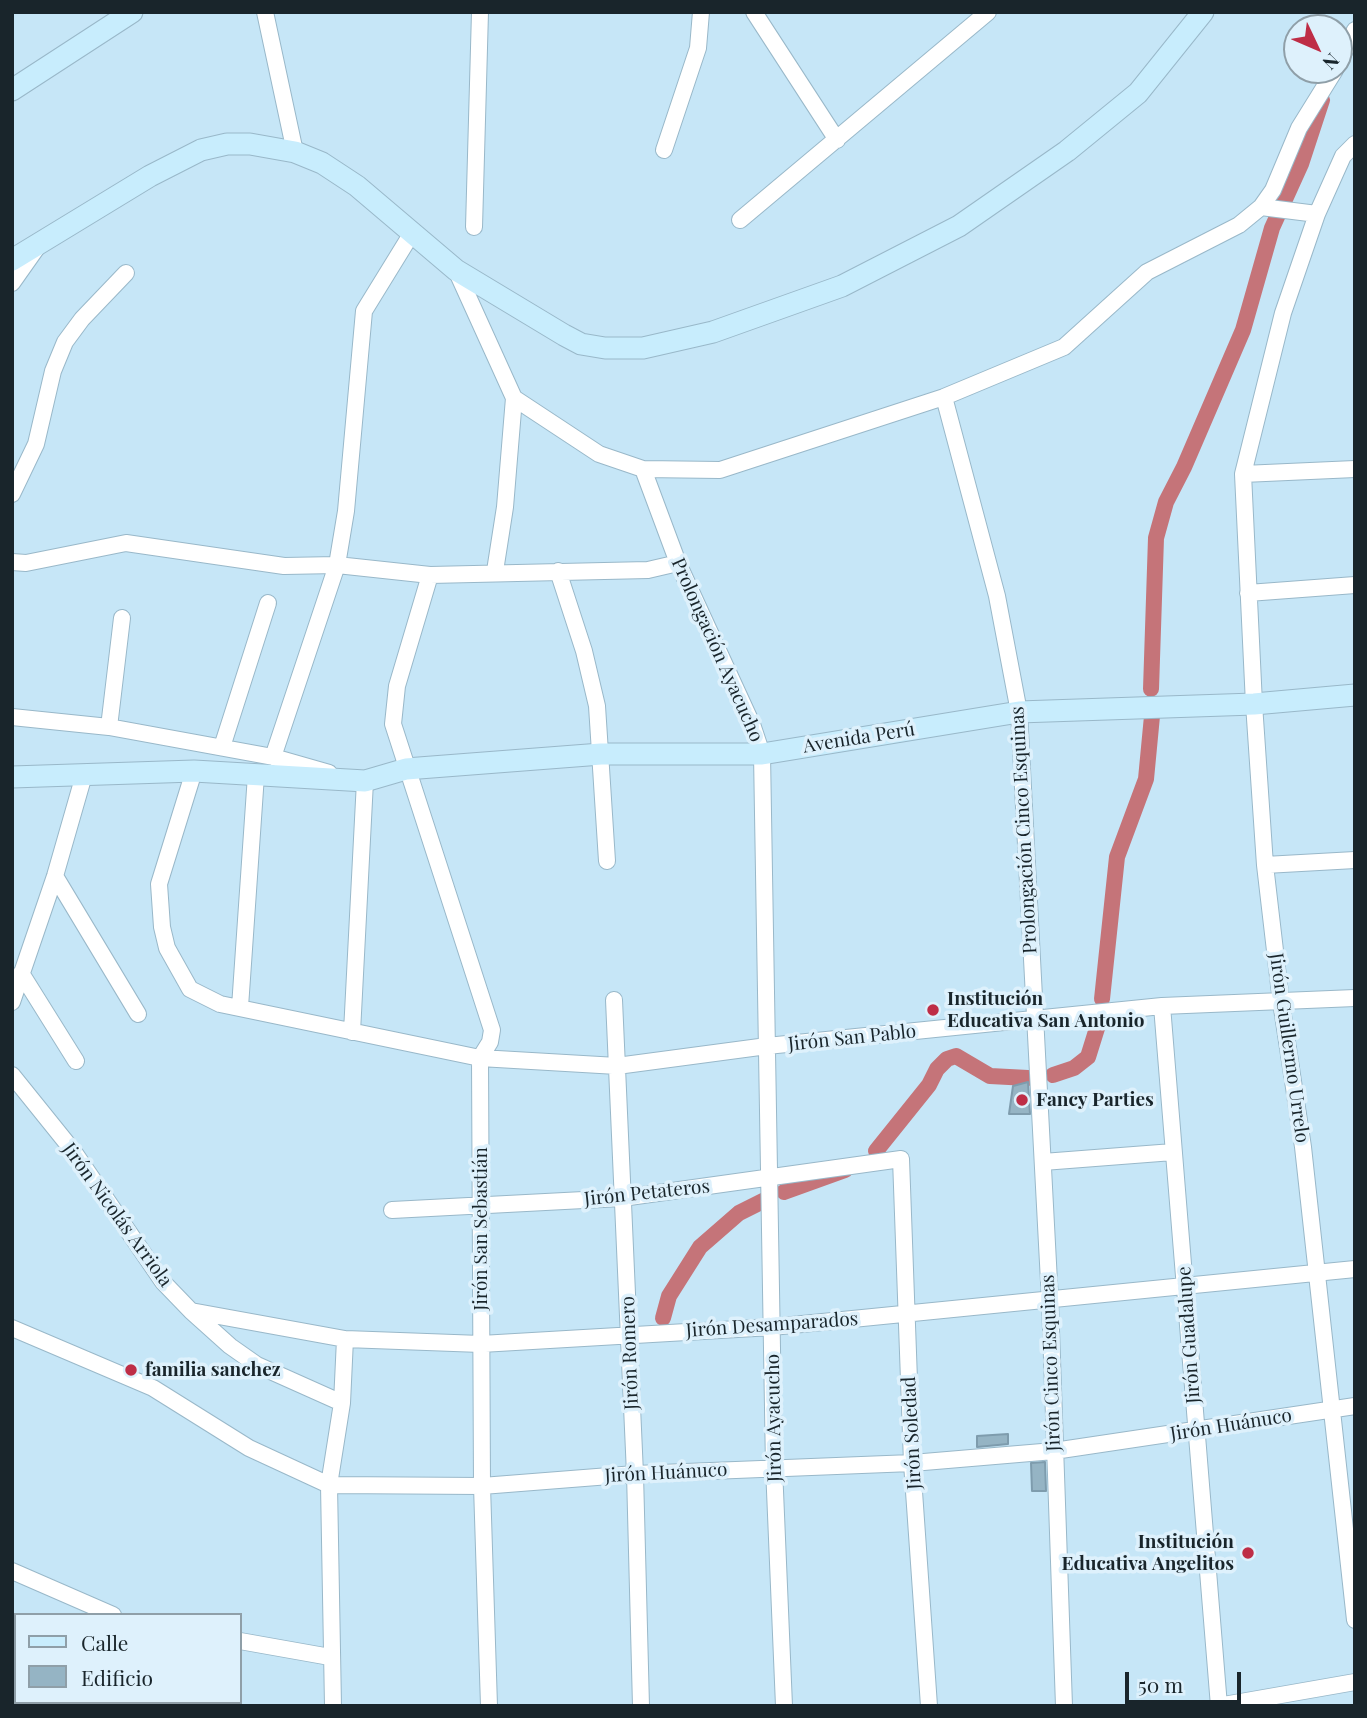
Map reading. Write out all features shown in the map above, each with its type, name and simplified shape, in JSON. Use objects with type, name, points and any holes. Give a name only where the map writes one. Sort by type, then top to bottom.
[{"type":"street","points":[[12,90],[132,12]]},
{"type":"street","points":[[265,12],[295,152]]},
{"type":"street","points":[[474,227],[480,12]]},
{"type":"street","points":[[664,150],[698,48],[701,12]]},
{"type":"street","points":[[754,12],[837,140]]},
{"type":"street","points":[[740,220],[988,12]]},
{"type":"street","points":[[12,260],[150,176],[201,150],[227,144],[250,144],[295,152],[322,163],[357,186],[456,270],[581,344],[605,348],[643,348],[775,312],[842,286],[959,226],[1067,152],[1138,93],[1203,12]]},
{"type":"street","points":[[514,398],[599,454],[643,469],[720,470],[944,397],[1064,347],[1147,272],[1239,225],[1265,207],[1299,128],[1326,84]]},
{"type":"street","name":"Jirón Guillermo Urrelo","points":[[1355,144],[1343,156],[1312,213],[1283,313],[1243,474],[1265,865],[1281,1002],[1303,1147],[1355,1620]]},
{"type":"street","points":[[1265,207],[1312,213]]},
{"type":"street","points":[[272,757],[337,565],[346,511],[364,311],[412,233]]},
{"type":"street","points":[[12,283],[42,241]]},
{"type":"street","points":[[456,270],[514,398],[505,507],[495,571]]},
{"type":"street","points":[[12,494],[36,444],[53,371],[65,342],[100,297],[126,273]]},
{"type":"street","name":"Prolongación Cinco Esquinas","points":[[944,397],[997,597],[1019,712],[1034,1020]]},
{"type":"street","name":"Prolongación Ayacucho","points":[[643,469],[678,563],[752,724],[762,754],[767,1046]]},
{"type":"street","points":[[1243,474],[1355,469]]},
{"type":"street","points":[[12,562],[26,563],[127,543],[284,566],[337,565],[430,575],[495,571],[648,570],[678,563]]},
{"type":"street","points":[[558,572],[597,706],[607,861]]},
{"type":"street","name":"Jirón San Sebastián","points":[[430,575],[393,707],[393,724],[492,1030],[490,1042],[480,1058],[483,1207],[482,1486],[489,1706]]},
{"type":"street","points":[[1248,593],[1355,585]]},
{"type":"street","points":[[222,747],[268,603]]},
{"type":"street","points":[[109,727],[121,618]]},
{"type":"street","name":"Avenida Perú","points":[[12,777],[194,771],[365,781],[406,769],[601,754],[762,754],[1019,712],[1254,704],[1355,695]]},
{"type":"street","points":[[12,717],[109,727],[222,747],[328,772],[340,780]]},
{"type":"street","name":"Jirón San Pablo","points":[[194,771],[159,884],[162,927],[176,968],[190,989],[211,1001],[480,1058],[617,1066],[767,1046],[1162,1006],[1355,998]]},
{"type":"street","points":[[12,1002],[55,876],[84,775]]},
{"type":"street","points":[[240,1007],[256,775]]},
{"type":"street","points":[[352,1032],[365,781]]},
{"type":"street","points":[[1265,865],[1355,860]]},
{"type":"street","points":[[55,876],[138,1014]]},
{"type":"street","points":[[21,973],[76,1062]]},
{"type":"street","name":"Jirón Romero","points":[[614,1000],[635,1474],[640,1706]]},
{"type":"street","name":"Jirón Guadalupe","points":[[1162,1006],[1187,1286],[1195,1431],[1219,1706]]},
{"type":"street","name":"Jirón Cinco Esquinas","points":[[1034,1020],[1050,1301],[1064,1706]]},
{"type":"street","name":"Jirón Ayacucho","points":[[767,1046],[767,1178],[774,1467],[784,1706]]},
{"type":"street","name":"Jirón Nicolás Arriola","points":[[12,1075],[81,1162],[163,1282],[191,1311],[230,1346],[257,1365],[342,1403]]},
{"type":"street","points":[[1043,1162],[1174,1152]]},
{"type":"street","name":"Jirón Petateros","points":[[391,1210],[622,1198],[901,1159]]},
{"type":"street","name":"Jirón Soledad","points":[[901,1159],[912,1463],[929,1706]]},
{"type":"street","name":"Jirón Desamparados","points":[[191,1311],[345,1339],[481,1344],[772,1327],[1355,1269]]},
{"type":"street","name":"Jirón Huánuco","points":[[12,1328],[153,1388],[249,1448],[330,1485],[482,1486],[635,1474],[912,1463],[1055,1451],[1355,1406]]},
{"type":"street","points":[[333,1706],[330,1657],[330,1485],[342,1403],[345,1339]]},
{"type":"street","points":[[12,1571],[108,1613]]},
{"type":"street","points":[[242,1641],[330,1657]]},
{"type":"street","points":[[1219,1706],[1355,1682]]},
{"type":"building","name":"Fancy Parties","points":[[1028,1082],[1030,1114],[1009,1114],[1013,1086]]},
{"type":"building","points":[[1008,1434],[1008,1444],[977,1447],[977,1436]]},
{"type":"building","points":[[1045,1462],[1046,1491],[1032,1491],[1031,1463]]},
{"type":"waterway","points":[[1151,689],[1156,538],[1166,502],[1184,467],[1243,330],[1272,228],[1301,164],[1322,100]]},
{"type":"waterway","points":[[1102,999],[1117,857],[1146,779],[1152,716]]},
{"type":"waterway","points":[[1053,1075],[1074,1068],[1088,1057],[1098,1025]]},
{"type":"waterway","points":[[876,1151],[947,1059],[956,1056],[990,1076],[1028,1078]]},
{"type":"waterway","points":[[784,1192],[845,1170]]},
{"type":"waterway","points":[[663,1318],[669,1296],[700,1247],[739,1213],[767,1199]]},
{"type":"place","name":"Institución Educativa San Antonio","points":[[933,1010]]},
{"type":"place","name":"Fancy Parties","points":[[1022,1100]]},
{"type":"place","name":"familia sanchez","points":[[131,1370]]},
{"type":"place","name":"Institución Educativa Angelitos","points":[[1248,1553]]}]
